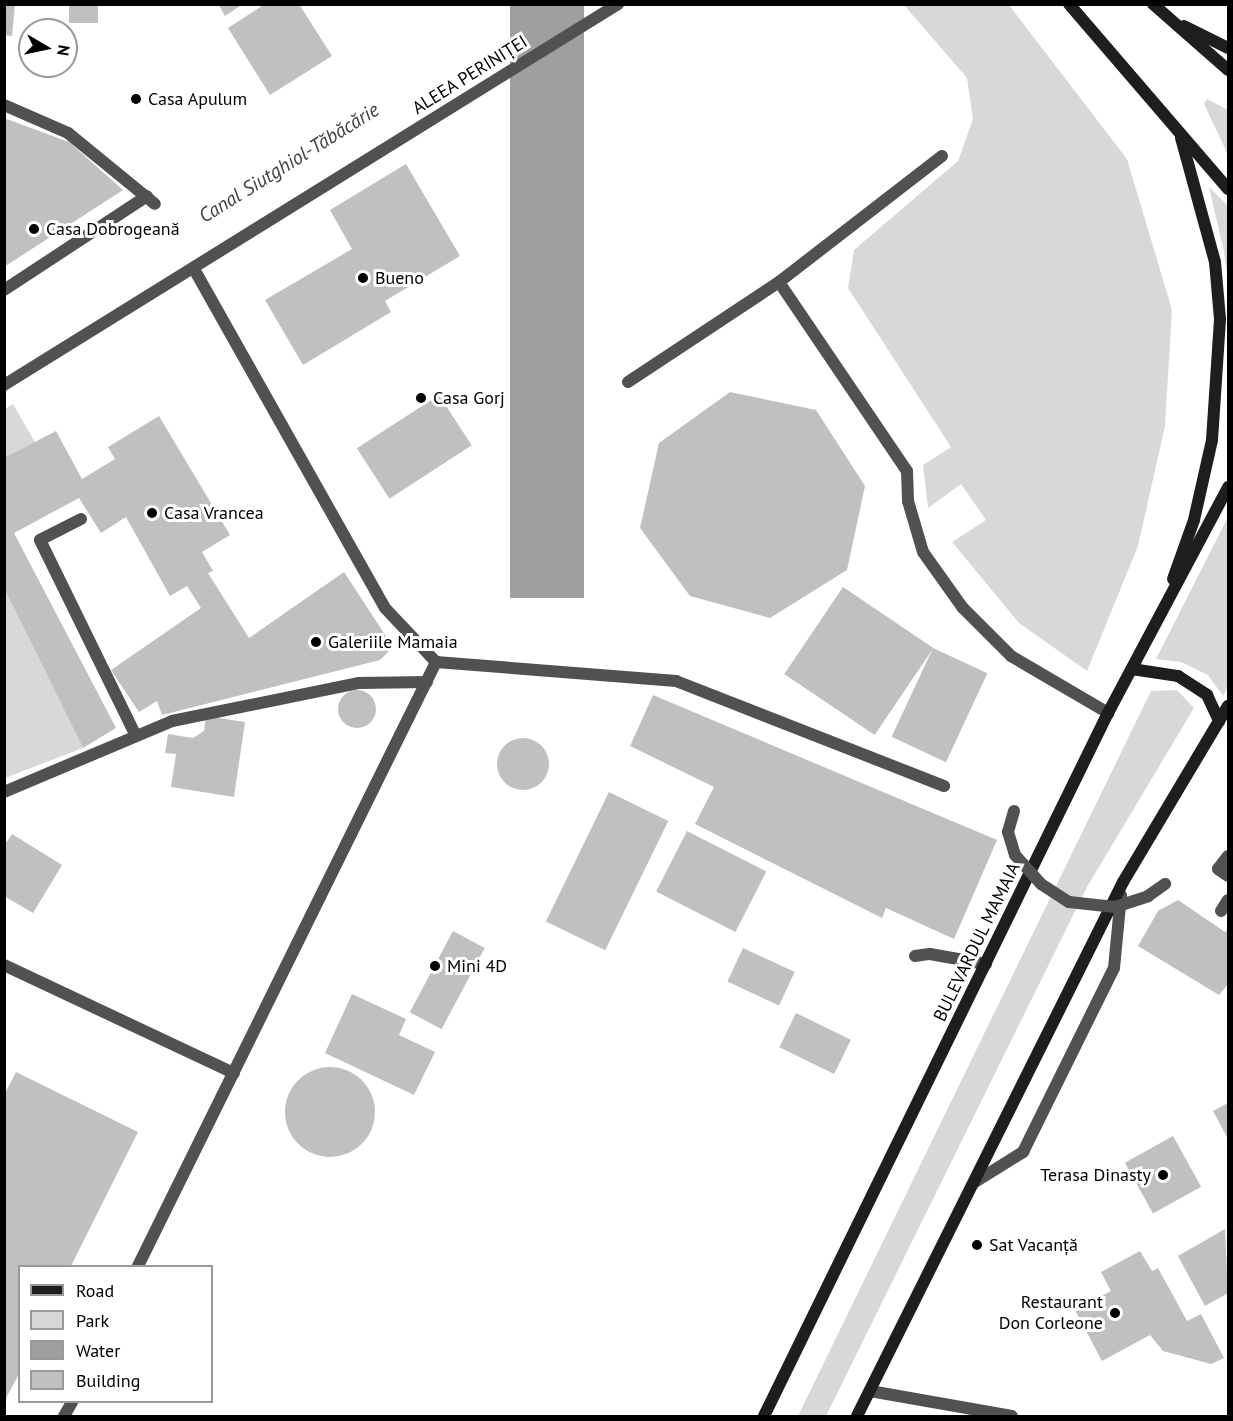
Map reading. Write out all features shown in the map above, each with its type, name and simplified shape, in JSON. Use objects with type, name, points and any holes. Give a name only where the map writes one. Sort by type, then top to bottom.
[{"type":"main road","points":[[1069,4],[1181,138],[1228,189]]},
{"type":"main road","points":[[1153,4],[1228,70]]},
{"type":"main road","points":[[1167,17],[1228,48]]},
{"type":"main road","points":[[1108,713],[1168,590],[1194,520],[1212,440],[1220,319],[1215,262],[1181,138]]},
{"type":"main road","name":"BULEVARDUL MAMAIA","points":[[764,1416],[1108,713],[1228,487]]},
{"type":"main road","points":[[1132,669],[1178,676],[1207,694],[1219,721]]},
{"type":"main road","points":[[857,1416],[1123,882],[1228,706]]},
{"type":"street","name":"ALEEA PERINIȚEI","points":[[4,385],[618,4]]},
{"type":"street","points":[[4,105],[68,133],[151,200],[4,290]]},
{"type":"street","points":[[628,382],[779,282],[942,156]]},
{"type":"street","points":[[194,269],[385,608],[436,662],[676,681],[944,786]]},
{"type":"street","points":[[779,282],[907,471],[908,501],[923,552],[963,609],[1011,656],[1108,713]]},
{"type":"street","points":[[81,519],[40,540],[136,736]]},
{"type":"street","points":[[138,1265],[436,662]]},
{"type":"street","points":[[4,792],[172,721],[359,683],[427,682]]},
{"type":"street","points":[[1014,811],[1008,831],[1015,855],[1041,884],[1069,902],[1114,907],[1148,896],[1165,884]]},
{"type":"street","points":[[1228,855],[1218,869],[1228,876]]},
{"type":"street","points":[[975,1182],[1023,1152],[1114,968],[1123,882]]},
{"type":"street","points":[[1221,911],[1228,900]]},
{"type":"street","points":[[915,956],[930,954],[986,964]]},
{"type":"street","points":[[4,965],[234,1072]]},
{"type":"street","points":[[870,1391],[1011,1416]]},
{"type":"green space","points":[[904,5],[1009,5],[1127,159],[1172,310],[1165,426],[1138,546],[1087,671],[1019,623],[952,542],[986,520],[961,484],[928,508],[923,465],[951,447],[848,288],[854,250],[958,161],[973,119],[967,78]]},
{"type":"green space","points":[[1207,99],[1228,110],[1228,155],[1204,104]]},
{"type":"green space","points":[[1209,187],[1228,206],[1228,281],[1224,252]]},
{"type":"green space","points":[[13,404],[35,442],[5,458],[5,409]]},
{"type":"green space","points":[[1228,517],[1228,687],[1223,696],[1208,675],[1181,662],[1156,659]]},
{"type":"green space","points":[[4,588],[83,748],[5,778],[4,778]]},
{"type":"green space","points":[[1177,690],[1194,708],[1087,887],[826,1416],[798,1416],[1151,691]]},
{"type":"water","points":[[510,5],[584,5],[584,598],[510,598]]},
{"type":"building","points":[[4,4],[15,4],[12,36],[4,35]]},
{"type":"building","points":[[69,4],[98,4],[98,23],[78,23],[78,18],[69,18]]},
{"type":"building","points":[[218,4],[243,4],[225,16]]},
{"type":"building","points":[[265,4],[299,4],[332,56],[270,95],[228,28]]},
{"type":"building","name":"Casa Dobrogeană","points":[[4,118],[69,142],[123,190],[4,267]]},
{"type":"building","name":"Bueno","points":[[406,164],[460,256],[385,301],[391,312],[303,365],[265,300],[352,249],[330,210]]},
{"type":"building","points":[[730,392],[816,410],[865,486],[847,570],[770,618],[690,596],[640,528],[659,443]]},
{"type":"building","points":[[439,395],[472,445],[389,499],[357,448]]},
{"type":"building","points":[[159,416],[230,535],[202,552],[213,571],[208,573],[249,638],[344,572],[393,647],[380,660],[162,715],[157,701],[139,712],[111,670],[201,608],[187,586],[170,596],[126,517],[101,533],[79,498],[14,533],[116,728],[83,748],[4,588],[4,458],[56,431],[82,479],[115,459],[108,447]]},
{"type":"building","points":[[843,587],[933,648],[875,735],[784,674]]},
{"type":"building","points":[[933,648],[987,673],[946,762],[892,737]]},
{"type":"building","points":[[357,690],[370,696],[376,709],[370,722],[357,728],[344,722],[338,709],[344,696]]},
{"type":"building","points":[[653,695],[997,840],[954,939],[886,908],[882,918],[695,824],[714,787],[630,746]]},
{"type":"building","points":[[206,716],[245,722],[234,797],[171,787],[176,754],[165,753],[168,734],[193,738],[204,731]]},
{"type":"building","points":[[518,738],[528,738],[542,745],[549,764],[542,783],[528,790],[518,790],[508,786],[501,779],[497,769],[497,759],[501,749],[508,742]]},
{"type":"building","points":[[609,792],[668,821],[605,950],[546,921]]},
{"type":"building","points":[[687,831],[766,871],[735,932],[656,892]]},
{"type":"building","points":[[12,834],[62,865],[33,913],[4,896],[4,846]]},
{"type":"building","points":[[1178,900],[1225,932],[1228,929],[1228,984],[1219,995],[1138,946],[1158,911]]},
{"type":"building","points":[[453,931],[485,948],[442,1029],[410,1012]]},
{"type":"building","points":[[743,948],[795,972],[779,1006],[727,982]]},
{"type":"building","points":[[352,994],[406,1019],[399,1035],[435,1052],[414,1095],[325,1053]]},
{"type":"building","points":[[796,1013],[851,1040],[834,1074],[779,1047]]},
{"type":"building","points":[[321,1067],[339,1067],[355,1074],[368,1087],[375,1103],[375,1121],[368,1137],[355,1150],[339,1157],[321,1157],[305,1150],[292,1137],[285,1121],[285,1103],[292,1087],[305,1074]]},
{"type":"building","points":[[16,1072],[138,1132],[72,1265],[18,1265],[18,1376],[4,1402],[4,1095]]},
{"type":"building","points":[[1228,1103],[1228,1139],[1213,1111]]},
{"type":"building","name":"Terasa Dinasty","points":[[1173,1136],[1201,1187],[1153,1213],[1125,1163]]},
{"type":"building","points":[[1225,1229],[1228,1293],[1205,1306],[1178,1256]]},
{"type":"building","points":[[1140,1251],[1152,1271],[1158,1268],[1187,1321],[1201,1314],[1224,1358],[1211,1364],[1163,1351],[1150,1335],[1102,1361],[1075,1310],[1111,1291],[1101,1272]]},
{"type":"place","name":"Casa Apulum","points":[[136,99]]},
{"type":"place","name":"Casa Dobrogeană","points":[[34,229]]},
{"type":"place","name":"Bueno","points":[[363,278]]},
{"type":"place","name":"Casa Gorj","points":[[421,398]]},
{"type":"place","name":"Casa Vrancea","points":[[152,513]]},
{"type":"place","name":"Galeriile Mamaia","points":[[316,642]]},
{"type":"place","name":"Mini 4D","points":[[435,966]]},
{"type":"place","name":"Terasa Dinasty","points":[[1163,1175]]},
{"type":"place","name":"Sat Vacanță","points":[[977,1245]]},
{"type":"place","name":"Restaurant Don Corleone","points":[[1115,1313]]},
{"type":"water label","name":"Canal Siutghiol-Tăbăcărie","points":[[289,163]]}]
